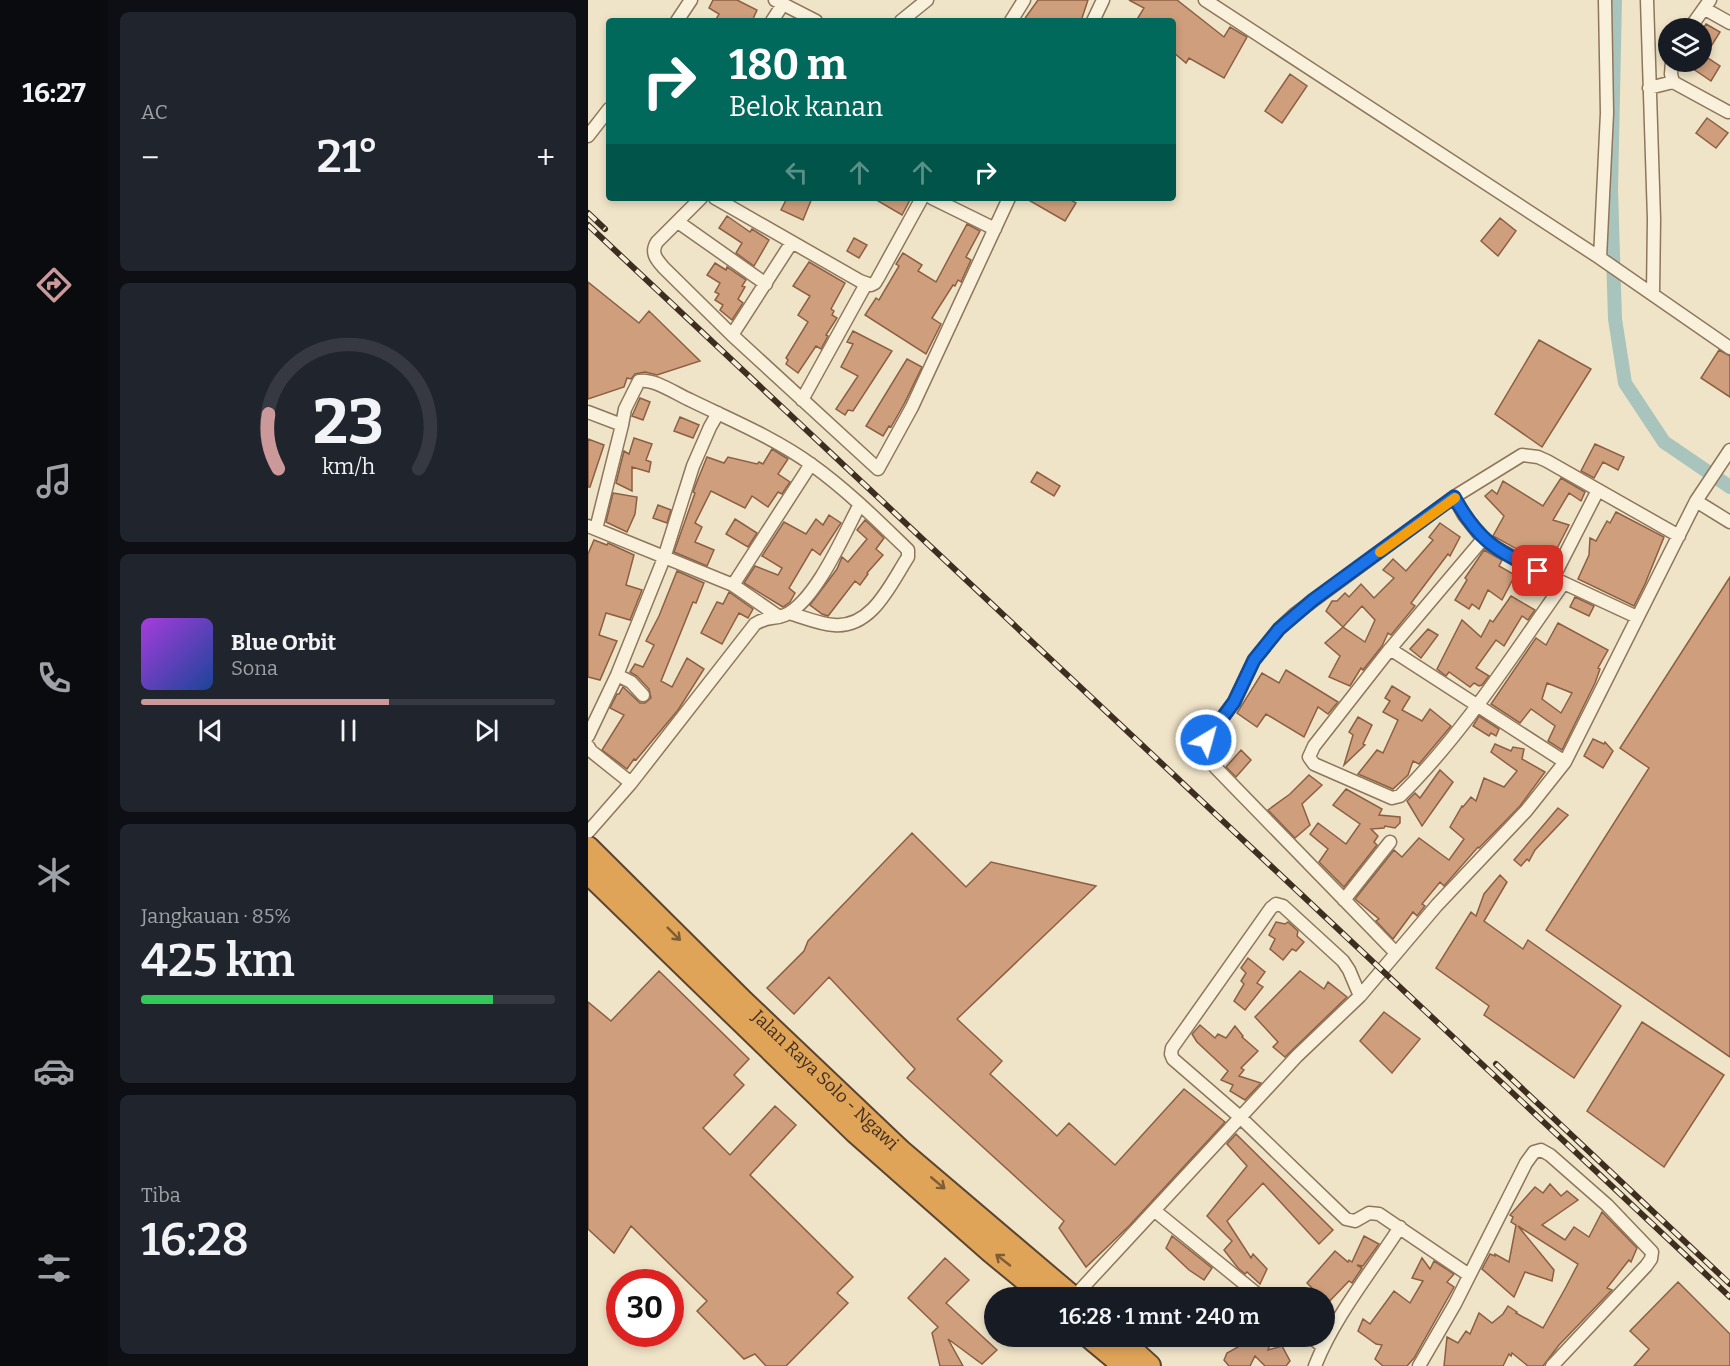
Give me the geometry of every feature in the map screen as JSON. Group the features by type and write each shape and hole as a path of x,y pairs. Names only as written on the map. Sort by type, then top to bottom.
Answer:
{"highway":[{"name":"Jalan Raya Solo - Ngawi","path":"588,848 742,1002 893,1144 1060,1287"},
{"name":"Jalan Raya Solo - Ngawi","path":"588,872 856,1132 1035,1287"},
{"path":"1102,1347 1125,1366"},
{"path":"1128,1347 1149,1366"}],"street":[{"path":"679,18 691,0"},
{"path":"906,18 927,0"},
{"path":"1013,18 1024,0"},
{"path":"1094,18 1103,0"},
{"path":"1204,0 1605,261 1730,348"},
{"path":"1605,0 1607,113 1605,261"},
{"path":"1647,0 1654,219 1653,294"},
{"path":"773,18 779,2 810,18"},
{"path":"1697,18 1707,4 1730,23"},
{"path":"1671,72 1673,82"},
{"path":"1649,88 1673,82 1728,112"},
{"path":"588,136 606,114"},
{"path":"698,201 657,242 654,250 655,257 732,335 878,469 912,407 1008,201"},
{"path":"720,201 871,285 875,283 920,201"},
{"path":"938,201 995,229"},
{"path":"678,222 766,284"},
{"path":"732,335 792,242"},
{"path":"802,400 866,284"},
{"path":"642,380 657,385 718,414 811,464 860,504 908,550 908,557 866,617 854,623 833,625 784,615 706,572 664,558 592,527 625,409 636,385 642,380"},
{"path":"588,412 622,425"},
{"path":"588,736 618,675 664,558 693,466 718,414"},
{"path":"1083,1287 1297,1056 1360,996 1437,905 1520,817 1565,762 1697,498 1723,468 1730,450"},
{"path":"1396,953 1216,768 1206,753 1206,740 1234,702 1254,660 1279,629 1313,600 1454,497 1522,455 1538,457 1546,461 1679,536"},
{"path":"733,585 811,464"},
{"path":"1483,539 1390,649 1310,752 1309,756 1314,764 1392,798 1401,796 1437,756 1476,706 1558,581 1598,490"},
{"path":"1454,497 1464,515 1483,539 1506,554 1558,581 1637,617"},
{"path":"1697,498 1730,522"},
{"path":"588,832 631,783 755,624 765,618 784,615 804,602 824,571 860,504"},
{"path":"1390,649 1565,762"},
{"path":"618,675 631,682 643,695"},
{"path":"588,746 631,783"},
{"path":"1344,900 1390,842"},
{"path":"1360,996 1343,961 1283,906 1276,904 1170,1051 1173,1059 1240,1117 1346,1219 1355,1221 1374,1213 1400,1227 1469,1275"},
{"path":"1419,1366 1455,1304 1526,1163 1534,1152 1541,1150 1550,1155 1607,1205 1652,1252 1651,1259 1646,1266 1552,1366"},
{"path":"1155,1211 1248,1287"},
{"path":"1335,1328 1400,1227"},
{"path":"1316,1366 1323,1347"}],"building":[{"path":"713,0 737,0 757,10 753,18 717,18 719,14 709,8"},
{"path":"1038,0 1088,0 1082,18 1025,18"},
{"path":"1129,0 1177,0 1224,37 1230,27 1247,37 1224,78 1189,58 1186,63 1176,55 1176,18 1138,18 1144,8"},
{"path":"1712,27 1720,32 1712,45"},
{"path":"1712,61 1720,66 1711,81 1698,72 1712,72"},
{"path":"1290,74 1307,86 1282,123 1265,111"},
{"path":"1707,118 1728,133 1716,148 1696,133"},
{"path":"786,201 811,201 803,220 781,210"},
{"path":"878,201 909,201 902,215"},
{"path":"1030,201 1073,201 1076,203 1065,221"},
{"path":"727,216 750,232 752,229 769,240 754,266 736,253 742,243 719,228"},
{"path":"1500,218 1516,231 1498,256 1481,241"},
{"path":"967,224 980,231 966,257 971,260 961,282 958,280 955,286 953,285 932,318 941,324 926,354 865,315 876,298 879,300 899,266 896,264 903,253 922,265 918,271 936,282"},
{"path":"854,238 867,245 859,258 847,251"},
{"path":"809,262 845,283 831,309 834,311 832,315 837,318 826,335 828,336 821,349 816,346 798,373 786,364 788,360 786,358 808,322 798,315 810,296 793,286"},
{"path":"715,263 726,270 727,267 746,280 738,299 743,303 732,320 720,310 723,305 715,300 719,294 715,292 720,283 707,275"},
{"path":"588,282 639,323 649,311 700,361 657,375 645,372 635,374 631,379 627,378 624,387 588,399"},
{"path":"853,331 892,351 853,411 848,410 845,415 836,409 858,376 841,367 853,344 847,342"},
{"path":"1539,340 1591,369 1542,447 1495,414"},
{"path":"1719,350 1730,356 1730,397 1701,378"},
{"path":"907,359 922,367 891,427 889,426 883,436 866,426"},
{"path":"640,398 650,402 643,420 632,416"},
{"path":"680,417 699,425 693,438 674,431"},
{"path":"634,438 652,444 646,460 651,462 649,472 632,467 632,491 616,483 624,451 629,454"},
{"path":"588,439 604,445 590,487 588,487"},
{"path":"1595,444 1624,457 1618,470 1603,462 1594,478 1581,471"},
{"path":"772,449 788,459 778,474 790,482 782,494 778,492 768,507 752,496 745,508 711,491 695,523 702,527 695,542 714,550 707,566 674,552 707,457 724,463 728,457 763,464"},
{"path":"1037,472 1060,486 1054,496 1031,482"},
{"path":"1561,478 1585,492 1581,501 1569,493 1553,520 1569,525 1548,566 1493,536 1504,516 1485,496 1492,490 1497,494 1503,481 1543,506"},
{"path":"613,493 637,497 635,514 627,532 606,522"},
{"path":"658,505 671,510 667,523 653,518"},
{"path":"1616,512 1664,537 1634,606 1578,579 1589,555 1590,538 1596,541 1607,521 1610,523"},
{"path":"829,515 841,523 820,555 812,549 789,588 795,593 790,602 783,607 744,583 755,566 778,575 782,568 762,556 784,522 806,534 816,519 823,525"},
{"path":"735,519 757,533 748,547 726,534"},
{"path":"865,520 884,538 876,549 883,555 860,585 855,581 828,616 822,614 810,605 837,569 842,557 848,562 867,539 857,530"},
{"path":"1440,523 1460,537 1450,556 1448,554 1411,603 1415,606 1391,635 1388,633 1382,646 1363,670 1361,668 1350,686 1329,677 1340,656 1325,643 1343,627 1326,611 1332,601 1337,601 1345,593 1349,597 1361,584 1374,598 1394,578 1383,570 1393,559 1406,571 1433,540 1429,537","holes":["1362,606 1375,620 1365,642 1343,627"]},
{"path":"594,540 607,545 608,543 634,555 626,585 642,590 630,620 606,613 599,635 617,641 600,680 588,677 588,554"},
{"path":"1484,550 1502,560 1499,566 1515,575 1502,600 1488,590 1479,609 1472,604 1469,609 1455,600 1467,580 1465,578"},
{"path":"677,571 704,583 696,603 693,602 661,681 672,687 687,658 704,669 678,710 627,769 602,750 624,715 610,708 623,687 640,703 645,703 651,698 649,689 630,672 635,664 643,667 654,645 646,641"},
{"path":"1524,572 1550,588 1545,595 1517,582"},
{"path":"1730,577 1730,1057 1546,930 1649,768 1620,748"},
{"path":"729,592 753,609 748,618 739,613 722,644 701,633 717,602 723,604"},
{"path":"1511,596 1535,610 1528,620 1522,616 1504,646 1496,640 1476,668 1489,676 1482,685 1474,683 1470,687 1449,672 1446,676 1437,669 1462,620 1481,637 1490,620 1493,622"},
{"path":"1575,597 1594,606 1589,616 1570,607"},
{"path":"1558,623 1608,650 1598,668 1600,669 1595,683 1562,750 1548,741 1555,726 1531,709 1520,723 1491,704 1536,638 1546,645","holes":["1547,683 1572,693 1561,713 1542,699"]},
{"path":"1428,629 1438,635 1421,658 1410,649"},
{"path":"1286,670 1338,702 1328,714 1318,707 1304,737 1266,714 1257,727 1237,713 1262,673 1279,683"},
{"path":"1392,686 1410,697 1402,710 1422,721 1430,709 1451,726 1419,764 1413,761 1408,775 1393,789 1358,774 1377,750 1383,753 1398,720 1383,712 1390,701 1385,698"},
{"path":"1479,716 1499,729 1496,736 1491,733 1489,736 1473,726"},
{"path":"1358,717 1372,725 1363,744 1365,745 1344,765 1353,735 1349,732"},
{"path":"1593,739 1604,744 1605,742 1613,751 1603,768 1584,756"},
{"path":"1495,744 1511,751 1513,747 1524,749 1522,759 1545,772 1520,806 1478,847 1444,886 1440,882 1422,904 1425,906 1417,916 1413,912 1393,939 1376,921 1379,919 1355,899 1394,850 1402,857 1419,838 1449,860 1464,839 1450,827 1462,806 1471,797 1476,801 1484,778 1504,787 1517,771 1491,752"},
{"path":"1241,750 1251,760 1236,777 1226,767"},
{"path":"1440,770 1453,782 1422,826 1407,801 1415,793 1420,798"},
{"path":"1309,775 1322,785 1302,804 1310,825 1295,838 1268,810 1290,794"},
{"path":"1346,789 1382,809 1379,815 1400,817 1400,823 1395,828 1385,826 1371,829 1378,836 1374,842 1377,845 1344,887 1319,862 1328,849 1310,834 1318,823 1346,844 1360,824 1333,805"},
{"path":"1558,808 1568,815 1535,850 1529,861 1527,859 1521,866 1514,860"},
{"path":"912,833 966,887 991,862 1096,886 957,1019 1002,1061 990,1074 1057,1136 1069,1123 1115,1165 1184,1089 1225,1122 1129,1226 1086,1267 1059,1228 1064,1221 907,1078 915,1069 829,977 794,1014 767,988 804,951 808,941"},
{"path":"1500,875 1507,882 1484,921 1523,949 1528,940 1621,1006 1574,1078 1484,1015 1489,1006 1436,968 1471,912 1476,916 1484,894"},
{"path":"1276,922 1285,924 1288,922 1298,931 1297,936 1304,942 1296,951 1292,949 1283,960 1270,949 1275,939 1269,935"},
{"path":"1248,958 1265,972 1257,983 1263,987 1245,1010 1234,1001 1244,984 1241,981 1246,973 1241,968"},
{"path":"659,971 749,1059 734,1075 744,1085 703,1128 730,1155 775,1106 796,1125 750,1175 853,1277 837,1293 848,1303 786,1366 766,1366 755,1354 744,1359 697,1311 707,1301 684,1278 684,1269 675,1269 631,1226 614,1253 588,1229 588,1002 611,1021"},
{"path":"1300,971 1324,989 1328,982 1347,997 1285,1057 1273,1047 1278,1042 1255,1017"},
{"path":"1384,1012 1420,1039 1392,1073 1360,1041"},
{"path":"1642,1022 1724,1075 1664,1167 1587,1111"},
{"path":"1200,1025 1215,1038 1218,1034 1226,1038 1235,1026 1242,1037 1258,1051 1241,1068 1244,1070 1239,1076 1261,1083 1245,1100 1230,1091 1233,1085 1221,1080 1228,1071 1197,1042 1192,1034"},
{"path":"1236,1134 1333,1230 1319,1244 1263,1183 1227,1221 1251,1258 1253,1254 1267,1269 1260,1284 1247,1272 1245,1274 1238,1268 1224,1250 1232,1241 1207,1216 1247,1166 1227,1144"},
{"path":"1550,1184 1561,1196 1567,1191 1578,1200 1542,1225 1565,1240 1574,1227 1589,1237 1602,1212 1637,1248 1631,1262 1629,1260 1607,1288 1612,1290 1559,1345 1543,1366 1528,1366 1512,1353 1511,1356 1509,1354 1503,1366 1444,1366 1447,1337 1458,1343 1466,1331 1470,1334 1479,1313 1492,1323 1503,1314 1508,1306 1543,1328 1578,1264 1518,1226 1554,1270 1552,1281 1525,1272 1514,1297 1482,1269 1490,1254 1495,1256 1495,1254 1509,1262 1516,1225 1511,1222 1513,1217 1510,1215 1535,1187 1543,1193"},
{"path":"1172,1236 1212,1268 1204,1280 1189,1270 1166,1248"},
{"path":"1364,1236 1379,1244 1363,1266 1357,1265 1362,1268 1352,1283 1349,1281 1335,1296 1335,1287 1311,1287 1307,1283 1335,1251 1348,1262 1349,1260 1352,1262"},
{"path":"945,1258 969,1280 946,1303 984,1338 984,1347 994,1347 997,1350 982,1364 948,1339 963,1366 940,1366 932,1333 938,1327 908,1298"},
{"path":"1422,1258 1430,1269 1434,1261 1454,1274 1447,1282 1454,1287 1414,1358 1407,1366 1383,1366 1375,1359 1382,1345 1376,1344 1358,1331 1363,1319 1370,1324 1394,1291 1410,1303 1423,1281 1412,1278"},
{"path":"1678,1282 1730,1334 1730,1366 1634,1366 1649,1349 1630,1331"},
{"path":"1238,1347 1269,1347 1268,1350 1283,1347 1290,1361 1286,1366 1265,1366 1255,1356 1250,1366 1229,1366 1224,1360 1227,1353"}],"waterway":[{"path":"1615,0 1611,190 1615,319 1625,383 1664,442 1730,487"}],"railway":[{"path":"588,213 605,229"},
{"path":"588,225 1730,1297"},
{"path":"1496,1064 1730,1284"}],"slow traffic":[{"path":"1380,552 1455,498"}],"route":[{"path":"1206,740 1234,702 1254,660 1279,629 1313,600 1454,497 1464,515 1483,539 1538,571"}]}
